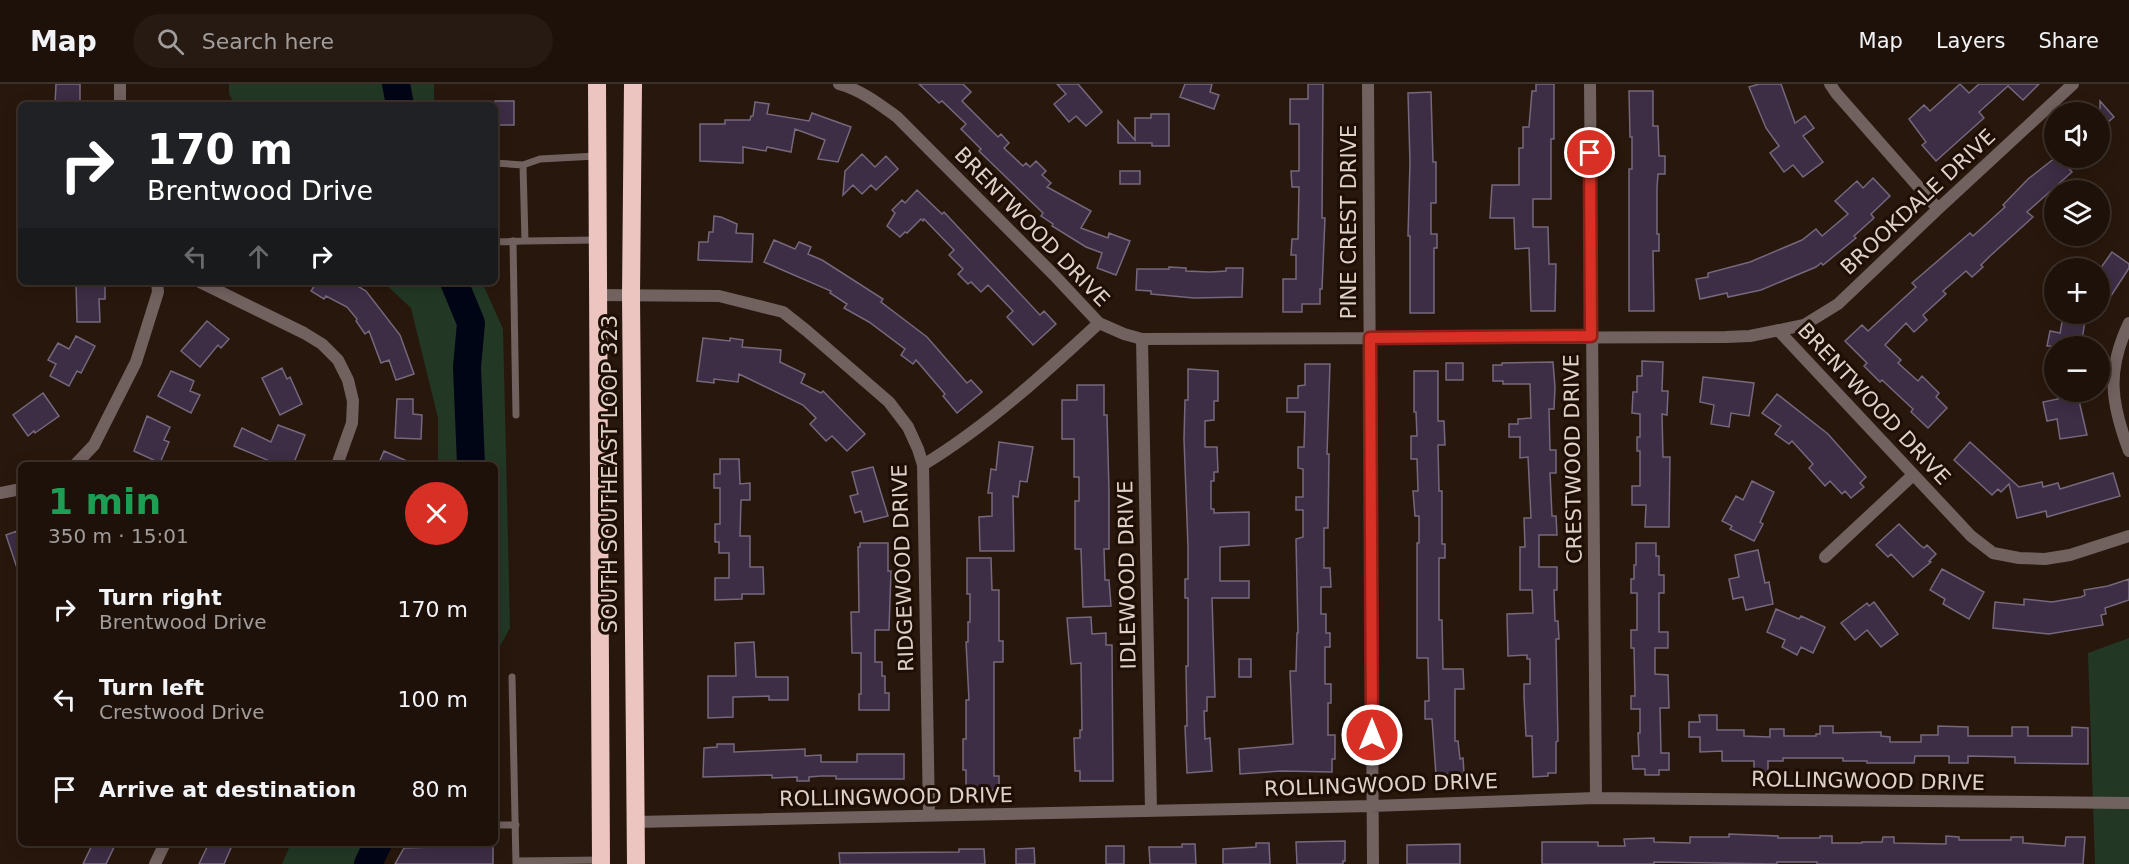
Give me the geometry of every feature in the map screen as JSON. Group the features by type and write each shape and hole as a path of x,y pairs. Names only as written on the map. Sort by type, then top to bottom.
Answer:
{"highway":[{"name":"SOUTH SOUTHEAST LOOP 323","path":"597,84 601,862"},
{"name":"SOUTH SOUTHEAST LOOP 323","path":"633,84 631,295 636,864"}],"street":[{"path":"120,84 120,102"},
{"name":"BRENTWOOD DRIVE","path":"839,84 873,99 897,117 1099,323 1124,334 1143,339 1726,337 1750,336 1778,330 1971,536 1993,553 2019,558 2045,559 2070,555 2129,536"},
{"name":"PINE CREST DRIVE","path":"1368,84 1373,864"},
{"name":"CRESTWOOD DRIVE","path":"1590,84 1596,798"},
{"path":"1830,84 1938,208"},
{"name":"BROOKDALE DRIVE","path":"1778,330 1804,325 1838,304 2073,84"},
{"path":"78,462 94,445 136,362 158,292 157,285"},
{"path":"206,285 304,333 322,344 338,360 348,380 353,401 352,423 338,462"},
{"name":"RIDGEWOOD DRIVE","path":"597,295 719,296 783,312 889,402 908,427 923,465 929,816"},
{"path":"923,465 959,443 1064,356 1099,323"},
{"path":"2129,323 2114,368 2113,394 2129,451"},
{"name":"IDLEWOOD DRIVE","path":"1143,339 1151,811"},
{"path":"1825,557 1913,475"},
{"path":"0,492 18,489"},
{"name":"ROLLINGWOOD DRIVE","path":"635,822 1372,806 1596,798 2129,803"},
{"path":"155,864 164,846"}],"lane":[{"path":"498,163 523,165 540,159 597,156"},
{"path":"523,165 525,241"},
{"path":"498,242 597,240"},
{"path":"513,241 516,415"},
{"path":"512,677 516,863 601,862"},
{"path":"498,825 516,825"}],"green space":[{"path":"229,84 434,84 434,102 233,102 229,94"},
{"path":"386,285 483,285 503,329 510,628 498,650 498,462 438,462 438,418 411,308"},
{"path":"2129,638 2129,864 2095,864 2088,653"},
{"path":"290,846 391,846 381,864 282,864"}],"building":[{"path":"56,84 80,84 80,102 55,102"},
{"path":"919,84 963,84 971,92 962,101 998,137 1001,134 1009,143 1004,148 1023,166 1026,163 1030,167 1036,161 1046,171 1042,175 1051,183 1047,187 1091,211 1081,228 1108,238 1109,233 1130,241 1116,275 1097,268 1102,253 1086,247 1052,226 1053,224 1041,216 1043,213 979,151 981,149 961,129 966,124 942,101 939,103"},
{"path":"1057,84 1078,84 1102,112 1086,126 1076,116 1069,122 1054,104 1066,94"},
{"path":"1185,84 1212,84 1210,92 1219,95 1214,109 1180,97"},
{"path":"1308,84 1323,84 1322,218 1325,218 1322,289 1320,289 1320,304 1302,304 1302,312 1283,312 1283,279 1296,279 1296,255 1291,255 1292,239 1298,239 1299,187 1292,187 1291,171 1299,171 1299,124 1290,124 1290,99 1308,99"},
{"path":"1536,84 1554,84 1551,199 1533,199 1533,227 1548,227 1549,264 1556,264 1555,311 1531,311 1529,248 1515,249 1514,218 1490,218 1492,185 1519,185 1519,148 1523,148 1523,127 1529,127 1532,91 1536,91"},
{"path":"1759,84 1781,84 1795,123 1805,116 1814,128 1803,136 1823,162 1803,177 1793,165 1784,172 1770,153 1779,146 1766,128 1749,87"},
{"path":"1960,84 1969,93 1979,84 2039,84 2023,100 2008,86 1979,112 1984,118 1936,161 1922,145 1926,142 1909,119 1924,105 1930,111"},
{"path":"1629,91 1653,91 1653,126 1658,126 1659,156 1665,156 1665,174 1658,174 1657,188 1659,251 1653,251 1654,311 1629,311 1629,169 1632,169 1632,137 1630,137"},
{"path":"1431,92 1433,162 1436,162 1436,203 1431,203 1431,234 1437,234 1437,248 1434,248 1434,313 1410,313 1408,93"},
{"path":"514,101 514,125 498,125 498,102 495,102"},
{"path":"755,102 769,104 767,114 809,121 812,113 851,127 838,162 818,159 825,140 795,129 791,152 767,147 766,151 743,147 743,163 700,161 700,124 725,124 725,120 750,120 753,116"},
{"path":"1151,114 1169,114 1169,146 1152,146 1152,143 1118,143 1118,121 1135,140 1135,118 1151,118"},
{"path":"862,154 875,167 886,156 898,169 876,190 871,185 862,194 853,185 843,195 845,171"},
{"path":"2044,167 2069,168 2072,172 2063,180 2044,180 2044,197 2027,212 2033,217 1990,256 1981,265 1983,267 1972,277 1966,271 1943,291 1946,294 1923,315 1927,320 1914,332 1906,323 1885,345 1901,360 1898,363 1918,381 1922,376 1939,393 1936,397 1947,408 1928,428 1911,412 1913,409 1864,366 1867,363 1845,341 1862,325 1868,331 1916,287 1912,283 1970,233 1973,236 2005,207 2003,205 2028,179"},
{"path":"1120,171 1140,171 1140,184 1120,184"},
{"path":"1873,178 1890,196 1871,214 1874,218 1854,236 1856,238 1823,265 1821,263 1761,290 1728,297 1727,293 1700,299 1696,279 1708,277 1708,273 1750,262 1802,240 1816,229 1822,236 1848,214 1835,201 1857,181 1863,188"},
{"path":"917,190 942,214 944,212 1040,315 1044,311 1056,324 1033,345 1007,317 1013,311 988,285 981,292 958,274 963,269 949,255 954,250 924,219 900,237 887,226 895,213 892,210 902,200 905,203"},
{"path":"714,216 737,224 736,233 753,234 752,262 698,260 699,242 708,242 709,232 713,232"},
{"path":"774,240 795,249 799,242 811,247 808,254 822,260 883,299 881,302 927,337 967,383 971,380 982,392 957,413 943,396 945,394 916,360 913,364 901,355 905,349 869,322 844,308 847,304 830,293 831,291 764,262"},
{"path":"2112,252 2129,264 2129,268 2110,297 2110,258 2108,258"},
{"path":"1169,267 1186,268 1186,271 1210,272 1226,271 1226,268 1243,268 1242,297 1194,298 1151,294 1151,291 1136,290 1137,269 1169,269"},
{"path":"76,285 105,285 105,299 99,299 100,322 77,322"},
{"path":"315,285 356,285 366,291 400,335 414,374 396,380 389,360 381,363 369,331 365,334 347,307 326,296 324,299 311,291"},
{"path":"207,321 229,339 221,348 218,345 200,367 181,351"},
{"path":"2062,324 2085,324 2083,336 2049,336 2050,331 2060,333"},
{"path":"76,336 95,346 81,373 77,371 69,386 50,376 56,364 48,360 58,343 69,349"},
{"path":"703,338 743,340 742,347 781,350 780,362 805,374 801,383 821,393 823,391 865,434 847,451 832,436 826,441 810,424 816,418 803,405 739,374 738,382 714,379 714,383 697,381"},
{"path":"1642,361 1663,362 1662,391 1668,391 1667,415 1662,414 1663,457 1670,457 1669,527 1645,527 1646,505 1632,505 1632,486 1640,486 1640,451 1637,451 1637,437 1640,437 1640,414 1632,413 1633,392 1637,392 1637,376 1642,376"},
{"path":"1553,362 1555,387 1554,409 1549,409 1550,450 1556,450 1556,473 1550,473 1552,516 1556,516 1557,535 1539,535 1539,567 1557,567 1557,590 1554,590 1555,621 1558,621 1559,639 1556,639 1558,741 1556,742 1556,773 1533,777 1532,736 1526,736 1524,698 1524,684 1530,684 1530,659 1527,659 1527,655 1508,656 1507,614 1533,613 1532,590 1520,590 1520,547 1525,547 1524,518 1531,518 1528,457 1520,458 1520,437 1509,437 1509,424 1518,424 1518,419 1531,418 1530,384 1503,384 1503,381 1493,381 1493,365"},
{"path":"1446,363 1463,363 1463,380 1446,380"},
{"path":"1305,364 1330,364 1327,454 1329,454 1328,528 1324,528 1324,568 1330,568 1331,587 1321,587 1321,614 1326,614 1326,633 1330,633 1330,647 1325,647 1325,684 1331,684 1331,703 1328,703 1328,735 1335,735 1335,759 1332,759 1332,772 1282,771 1240,774 1239,749 1293,744 1290,671 1296,671 1298,633 1296,539 1303,537 1303,510 1296,510 1296,497 1303,497 1303,469 1298,468 1298,447 1304,447 1305,412 1287,412 1287,398 1298,398 1298,386 1305,385"},
{"path":"282,368 287,379 290,377 302,404 280,415 262,378"},
{"path":"1188,369 1218,371 1218,401 1214,401 1214,420 1205,421 1205,447 1217,447 1218,472 1214,472 1214,481 1211,481 1211,509 1214,509 1214,513 1249,512 1249,545 1220,547 1220,581 1249,581 1249,598 1212,598 1215,697 1207,697 1207,711 1204,711 1205,739 1210,738 1212,771 1187,773 1185,726 1187,726 1188,598 1185,598 1185,579 1188,579 1188,547 1184,439"},
{"path":"171,371 194,381 190,391 200,395 191,413 158,396"},
{"path":"1414,371 1438,371 1438,421 1444,421 1445,445 1438,445 1439,491 1442,491 1442,544 1445,544 1445,558 1439,558 1439,620 1442,620 1443,669 1463,669 1464,689 1455,689 1455,741 1458,741 1460,759 1463,758 1464,773 1436,775 1432,719 1425,719 1425,701 1429,701 1428,658 1417,658 1419,516 1415,516 1413,491 1418,491 1417,459 1411,459 1411,436 1417,436 1416,412 1414,412"},
{"path":"1703,377 1754,383 1749,416 1731,413 1729,427 1711,424 1714,405 1700,402"},
{"path":"1077,385 1104,385 1104,415 1107,415 1109,549 1104,549 1105,580 1109,580 1111,606 1083,607 1081,549 1075,549 1075,501 1079,501 1079,477 1074,477 1074,439 1062,439 1062,400 1077,400"},
{"path":"43,393 59,416 28,436 13,415"},
{"path":"1777,394 1828,434 1866,477 1860,483 1864,487 1851,498 1845,491 1842,494 1830,481 1825,486 1809,468 1813,464 1792,441 1789,444 1775,434 1781,426 1762,413"},
{"path":"397,399 413,399 413,414 422,415 421,439 395,438"},
{"path":"2043,402 2079,402 2087,435 2060,439 2057,419 2047,421"},
{"path":"147,416 170,427 164,440 169,442 160,462 134,451"},
{"path":"278,425 305,435 294,462 272,462 234,446 242,428 271,442"},
{"path":"999,442 1033,447 1027,482 1020,481 1018,497 1013,496 1014,551 980,551 979,517 992,516 992,493 988,493 991,469 996,470"},
{"path":"1970,442 2019,487 2042,482 2043,487 2058,483 2060,489 2113,473 2120,496 2047,517 2046,511 2017,518 2009,484 2001,492 1998,489 1992,495 1954,460"},
{"path":"384,451 409,462 379,462"},
{"path":"720,459 739,459 740,484 750,483 750,500 741,500 740,536 750,536 750,567 763,567 764,594 742,594 742,599 715,600 715,578 729,578 729,553 719,553 719,542 715,542 715,524 720,524 720,488 714,488 714,474 720,474"},
{"path":"873,467 888,516 864,522 861,511 855,513 850,496 858,494 852,472"},
{"path":"1752,481 1774,492 1760,522 1763,524 1754,541 1730,529 1732,526 1722,521 1736,496 1743,500"},
{"path":"1899,524 1920,545 1924,548 1927,545 1936,554 1929,561 1931,562 1913,577 1891,554 1888,557 1876,545"},
{"path":"17,531 18,571 6,535"},
{"path":"860,543 888,543 888,571 891,571 889,630 875,630 875,662 882,662 885,693 889,693 889,710 859,710 861,653 852,653 851,612 859,612 858,547"},
{"path":"1636,543 1656,543 1659,575 1664,575 1664,593 1659,593 1659,632 1668,632 1668,648 1655,648 1655,674 1668,675 1669,708 1660,708 1661,753 1669,753 1669,770 1659,770 1659,775 1645,775 1645,769 1633,769 1632,756 1639,756 1638,733 1640,733 1640,709 1631,709 1631,696 1635,696 1634,648 1631,648 1631,630 1637,630 1637,593 1631,593 1631,579 1634,579 1634,565 1636,565"},
{"path":"1758,550 1765,583 1769,582 1773,604 1746,610 1743,597 1733,599 1729,579 1739,577 1735,555"},
{"path":"967,558 991,558 992,590 999,590 999,641 1003,641 1003,662 994,662 994,776 999,776 999,790 966,790 966,770 963,770 966,700 969,700 966,642 968,642 968,622 970,622 970,594 967,594"},
{"path":"1942,569 1984,592 1969,619 1943,604 1945,599 1930,590"},
{"path":"2129,579 2129,600 2105,608 2106,614 2101,615 2103,625 2049,634 1993,628 1995,602 2024,605 2024,599 2052,602 2081,597 2085,595 2084,590 2108,586"},
{"path":"1874,602 1898,634 1881,647 1867,630 1855,640 1841,623 1867,603 1869,606"},
{"path":"1776,609 1799,619 1801,616 1825,627 1813,653 1801,647 1797,655 1782,647 1785,640 1767,632"},
{"path":"1091,617 1092,634 1106,633 1106,645 1112,645 1113,781 1080,781 1080,771 1075,771 1074,738 1080,738 1080,730 1082,730 1081,663 1071,664 1067,618"},
{"path":"754,642 756,677 788,677 788,700 769,700 769,696 733,697 733,717 708,718 708,676 736,676 735,643"},
{"path":"1239,659 1251,659 1251,677 1239,677"},
{"path":"1699,715 1717,715 1717,730 1744,730 1744,736 1770,737 1770,729 1784,729 1784,736 1816,736 1820,734 1820,726 1833,726 1833,733 1881,732 1881,736 1890,737 1890,742 1921,742 1921,735 1938,735 1938,726 1968,727 1968,736 2012,736 2012,727 2028,727 2028,736 2072,736 2072,727 2088,728 2088,764 2015,763 2015,757 1968,756 1968,763 1949,763 1949,756 1915,756 1914,763 1867,763 1867,761 1843,761 1843,758 1783,758 1783,761 1768,761 1768,772 1754,772 1754,761 1722,761 1722,751 1700,752 1700,737 1689,737 1689,722 1700,722"},
{"path":"717,744 734,744 734,752 805,749 805,756 821,755 821,762 857,762 857,754 904,754 904,779 836,779 836,776 821,776 809,777 809,781 797,781 797,777 772,778 772,775 703,777 704,748 717,747"},
{"path":"1729,834 1778,836 1778,838 1832,836 1832,843 1882,842 1883,837 1894,837 1894,843 1946,844 1946,836 1959,837 1959,840 2011,840 2011,837 2023,837 2023,843 2065,846 2066,837 2085,837 2083,864 1654,862 1654,864 1542,864 1542,842 1598,842 1598,846 1625,846 1624,839 1654,838 1654,842 1690,843 1690,837 1729,837"},
{"path":"1345,841 1343,864 1297,864 1296,842"},
{"path":"1256,843 1269,843 1270,864 1223,864 1223,849 1256,847"},
{"path":"1182,844 1195,844 1196,864 1150,864 1149,847 1182,847"},
{"path":"1460,844 1460,864 1407,864 1407,845"},
{"path":"92,846 115,846 106,864 83,864"},
{"path":"208,846 231,848 224,864 199,864"},
{"path":"493,846 493,864 395,864 404,848"},
{"path":"1106,846 1124,846 1124,864 1106,864"},
{"path":"1034,848 1035,864 1016,864 1016,849"},
{"path":"959,849 984,849 985,864 840,864 839,853 959,852"}],"waterway":[{"path":"396,84 399,102"},
{"path":"455,285 471,323 467,367 471,462"},
{"path":"368,864 377,846"}],"route":[{"path":"1372,735 1370,338 1591,336 1590,153"}]}
